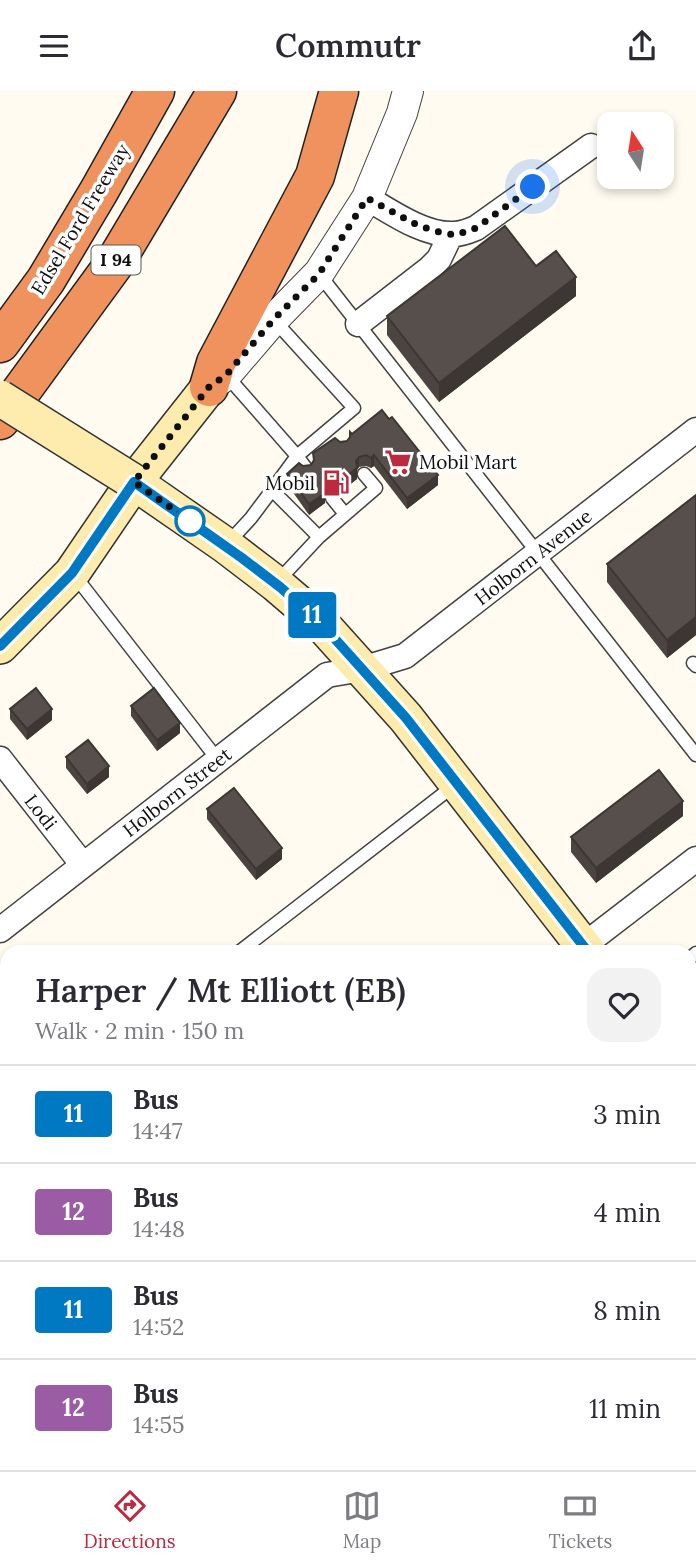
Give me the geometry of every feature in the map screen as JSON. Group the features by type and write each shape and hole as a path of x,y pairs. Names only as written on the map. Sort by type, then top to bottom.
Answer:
{"highway":[{"name":"Edsel Ford Freeway","path":"0,343 46,280 100,191 155,91"},
{"name":"I 94","path":"0,420 114,264 217,91"},
{"path":"217,381 216,363 315,176 340,91"}],"main road":[{"path":"0,646 72,573 134,482 217,381"},
{"path":"0,397 134,482 225,545 318,620 406,718 578,945"}],"street":[{"path":"217,381 319,274 367,198 402,113 408,91"},
{"path":"367,198 419,226 456,235 476,228 591,146"},
{"path":"358,324 429,269 439,259 451,234"},
{"name":"Holborn Avenue","path":"362,669 405,656 696,430"},
{"name":"Holborn Street","path":"0,930 327,675 362,669"},
{"name":"Lodi","path":"0,759 83,866"},
{"path":"588,945 696,859"}],"lane":[{"path":"319,274 696,755"},
{"path":"225,545 251,518 298,456 332,433 354,408 274,319"},
{"path":"217,381 298,456 306,468"},
{"path":"276,584 318,537 376,488 364,474"},
{"path":"272,490 318,537"},
{"path":"332,498 345,514"},
{"path":"72,573 218,760"},
{"path":"248,945 457,784"}],"building":[{"path":"505,226 536,266 556,251 576,277 439,383 387,316"},
{"path":"382,410 389,419 392,417 438,475 407,498 374,455 371,458 366,455 359,457 356,461 357,468 339,482 334,479 327,480 324,485 325,493 309,504 287,474 299,463 303,466 311,465 314,460 313,453 335,438 340,442 347,441 350,432 352,434"},
{"path":"696,495 696,617 667,640 607,564"},
{"path":"36,688 52,709 27,729 10,709"},
{"path":"154,688 180,723 157,740 131,706"},
{"path":"88,740 109,766 87,784 66,757"},
{"path":"659,770 683,801 596,868 571,837"},
{"path":"234,788 282,848 256,869 207,809"}],"bus line":[{"name":"11","path":"0,646 72,573 134,482 242,558 318,620 406,718 583,945"}],"place":[{"name":"Mobil Mart","path":"398,462"},
{"name":"Mobil","path":"336,483"}],"route":[{"path":"190,521 134,482 209,387 226,375 274,319 319,274 367,198 419,226 456,235 476,228 533,187"}]}
